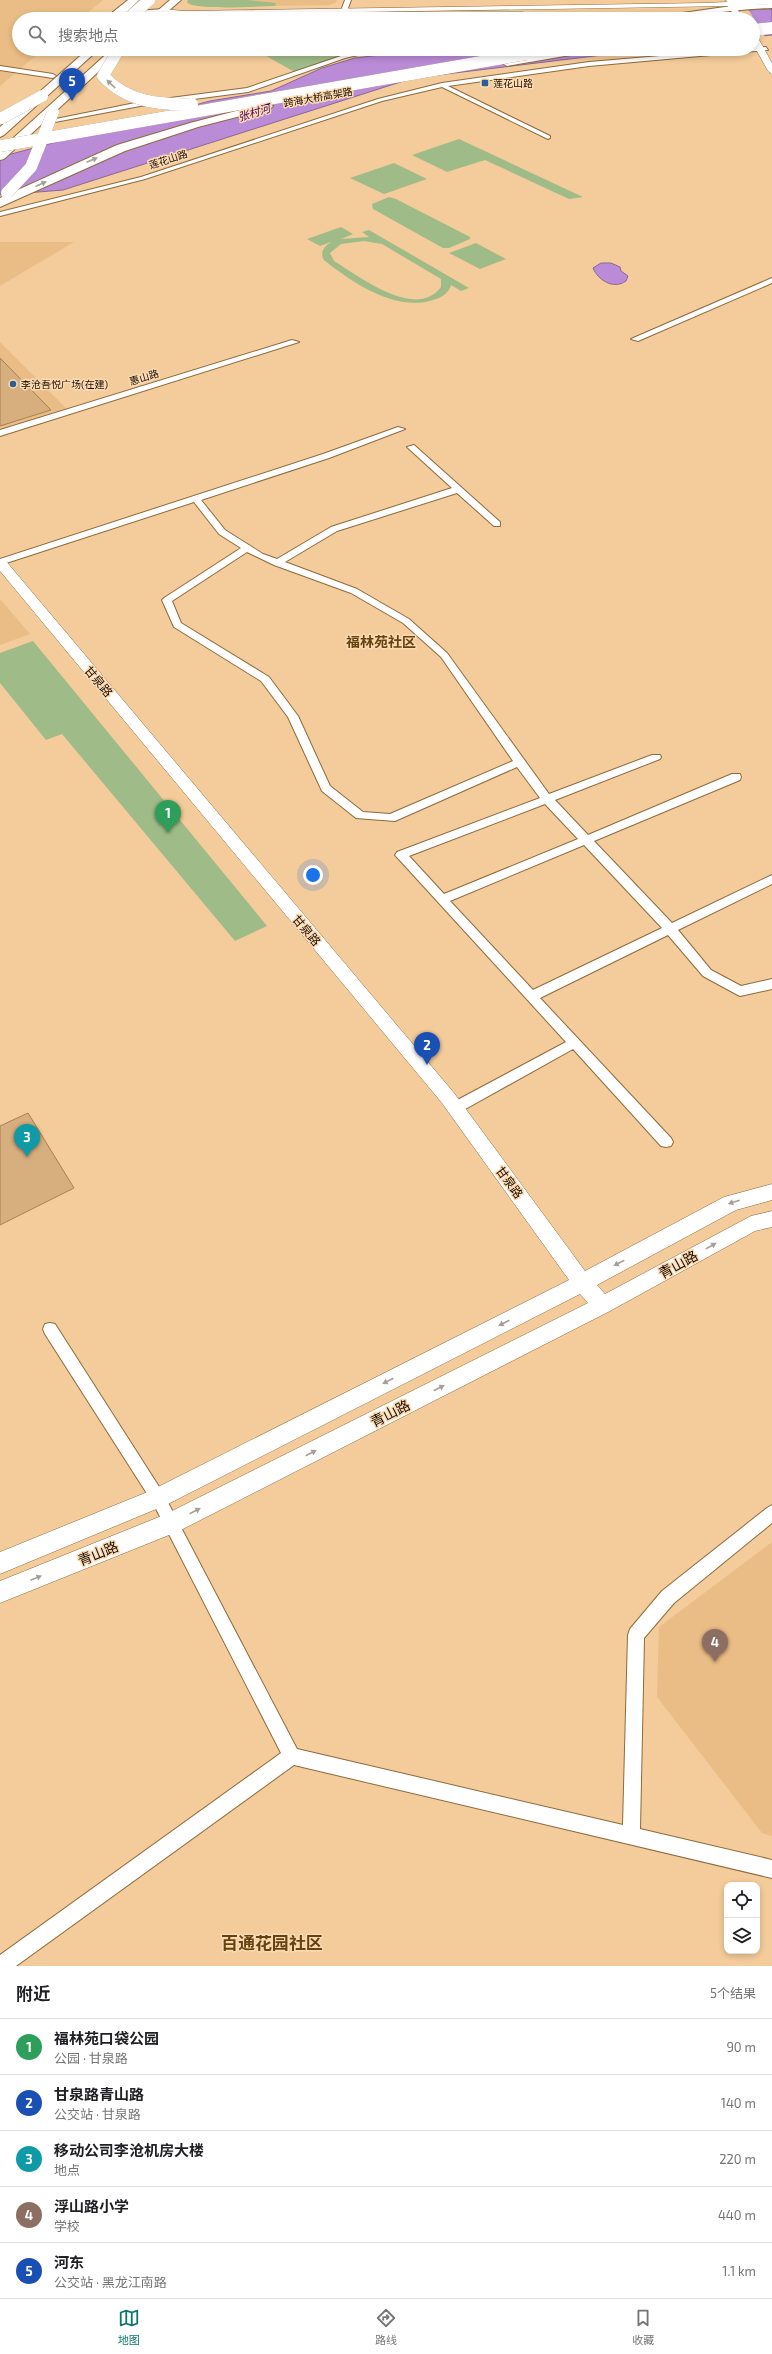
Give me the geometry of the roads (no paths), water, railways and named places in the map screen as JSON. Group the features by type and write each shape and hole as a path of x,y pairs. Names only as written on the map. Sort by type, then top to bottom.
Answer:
{"highway":[{"path":"125,12 134,0"},
{"path":"135,12 157,4 176,0"},
{"path":"148,12 157,4"},
{"path":"760,25 772,23"},
{"path":"760,32 772,28"},
{"path":"0,122 23,104 76,56"},
{"path":"0,133 86,56"},
{"path":"0,147 109,56"},
{"path":"0,156 33,128 110,56"},
{"path":"0,196 19,184 27,175 37,157 53,112 90,80 111,56"},
{"path":"113,56 103,76 110,85 124,94 145,101 180,104 227,100"},
{"name":"跨海大桥高架路","path":"0,147 515,56"},
{"name":"跨海大桥高架路","path":"0,156 549,56"},
{"path":"0,139 227,100 286,91 347,85"},
{"path":"0,119 42,96"},
{"path":"0,203 121,148 194,125 268,106"}],"main road":[{"path":"180,0 182,5 187,8 209,10 735,4 772,2"},
{"path":"735,4 755,0"},
{"path":"157,4 209,10"},
{"path":"157,4 181,12"},
{"path":"735,4 741,12"},
{"path":"224,12 346,9"},
{"path":"760,43 772,71"},
{"path":"763,49 772,58"},
{"name":"甘泉路","path":"0,563 455,1108 582,1283 603,1305"},
{"path":"0,1563 158,1498 582,1283 731,1203 772,1192"},
{"name":"青山路","path":"0,1592 171,1523 603,1305 751,1224 772,1219"}],"street":[{"path":"347,12 348,0"},
{"path":"135,12 157,4"},
{"path":"686,12 735,4 772,6"},
{"path":"33,128 140,104 248,90 341,56"},
{"name":"莲花山路","path":"0,214 143,178 380,100 442,85 589,64 682,56"},
{"path":"0,68 53,76"},
{"path":"442,85 548,137"},
{"path":"636,339 772,280"},
{"name":"惠山路","path":"0,434 295,342"},
{"path":"0,563 401,429"},
{"path":"411,447 497,524"},
{"path":"277,563 334,529 459,489"},
{"path":"195,498 222,532 260,556 354,591 406,621 444,655 519,762 547,799 671,930 706,973 740,991 772,984"},
{"path":"247,548 167,600 177,625 265,679 293,716 326,788 360,815 392,818 519,762"},
{"path":"656,757 401,855 666,1142"},
{"path":"442,900 736,777"},
{"path":"531,997 671,930 772,879"},
{"path":"455,1108 574,1043"},
{"path":"50,1329 158,1498 292,1756"},
{"path":"630,1836 636,1635 668,1596 772,1513"},
{"path":"0,1966 292,1756 772,1869"}],"water":[{"path":"772,9 772,35 760,36 760,12 735,12"},
{"name":"张村河","path":"372,56 594,56 413,78 63,190 0,195 0,157 210,101 271,91 322,68 355,58"},
{"path":"601,263 611,263 620,267 621,271 628,276 626,281 621,284 611,284 602,280 593,268"}],"place":[{"name":"莲花山路","path":"485,83"},
{"name":"河东","path":"72,101"},
{"name":"李沧吾悦广场(在建)","path":"13,384"},
{"name":"福林苑口袋公园","path":"168,833"},
{"name":"甘泉路青山路","path":"427,1065"},
{"name":"移动公司李沧机房大楼","path":"27,1157"},
{"name":"浮山路小学","path":"715,1662"}],"district":[{"name":"福林苑社区","path":"381,641"},
{"name":"百通花园社区","path":"272,1942"}]}
